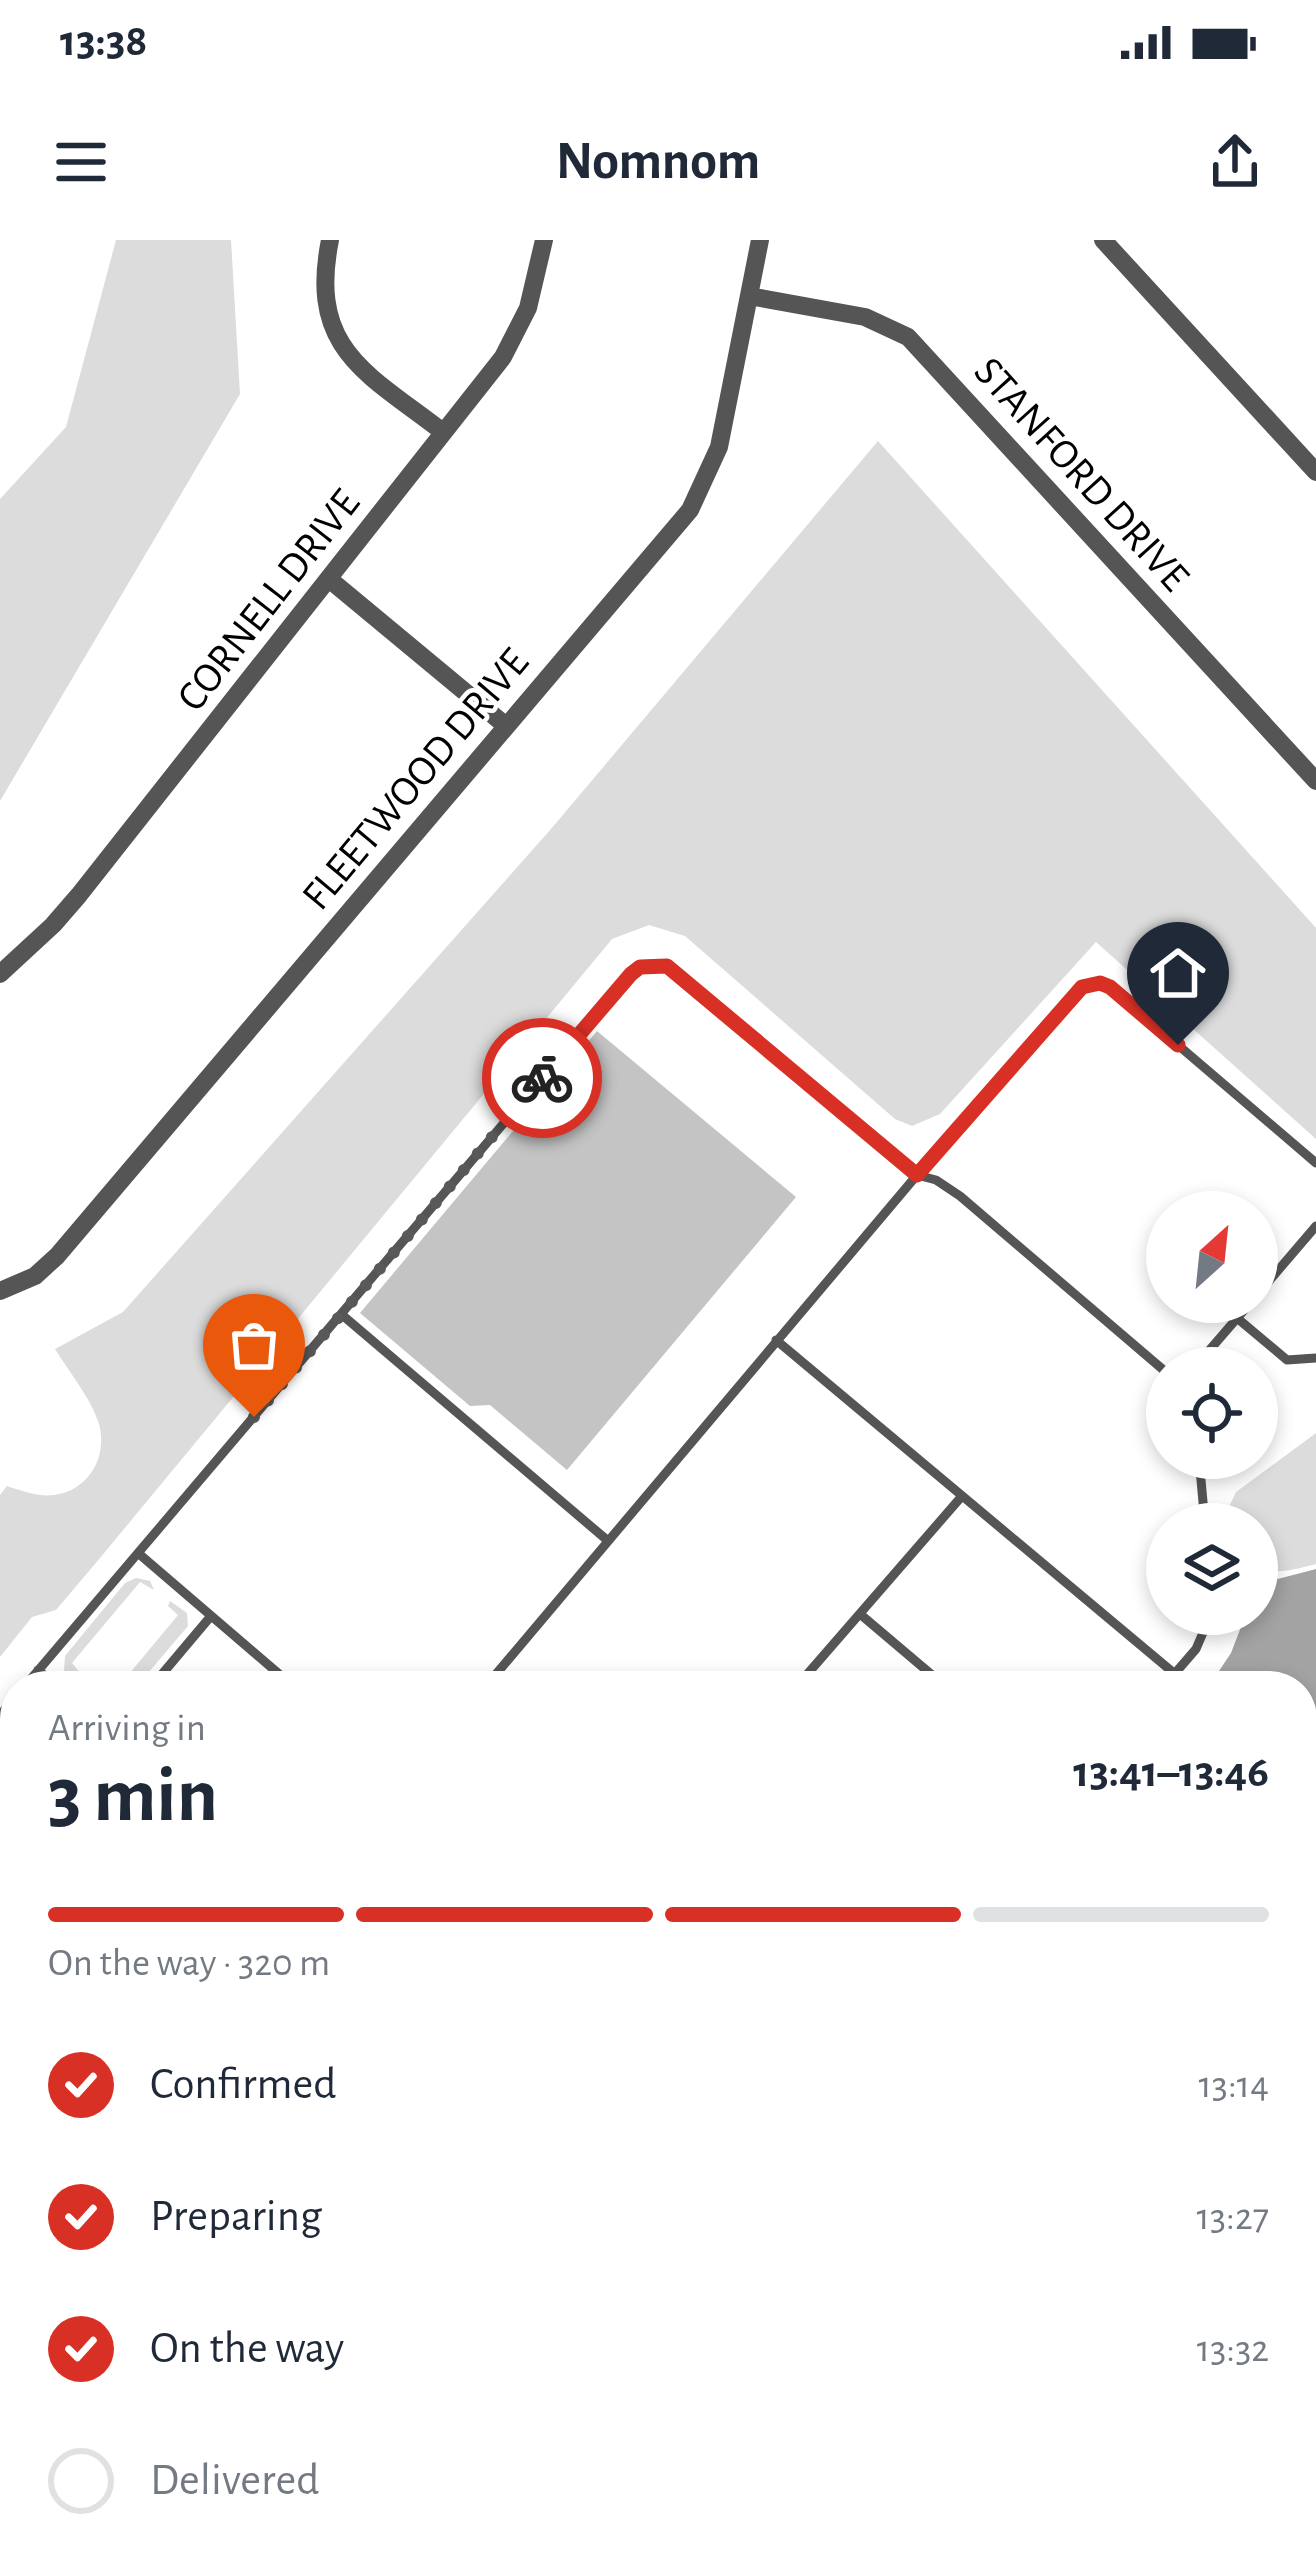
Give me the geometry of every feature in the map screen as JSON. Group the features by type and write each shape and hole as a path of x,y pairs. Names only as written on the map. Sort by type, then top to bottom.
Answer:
{"street":[{"path":"330,240 325,295 342,348 443,433"},
{"name":"CORNELL DRIVE","path":"0,974 79,895 519,331 544,240"},
{"name":"FLEETWOOD DRIVE","path":"0,1291 35,1276 57,1256 699,496 719,447 760,240"},
{"path":"1103,240 1316,472"},
{"name":"STANFORD DRIVE","path":"749,296 877,320 918,346 1316,781"},
{"path":"329,579 506,725"}],"lane":[{"path":"38,1670 640,967 667,966 917,1175 936,1180 960,1196 1146,1355"},
{"path":"498,1671 1082,987 1100,983 1316,1163"},
{"path":"1278,1270 1316,1226"},
{"path":"341,1314 607,1540"},
{"path":"1212,1347 1233,1323"},
{"path":"1243,1323 1287,1360 1316,1358"},
{"path":"776,1340 1171,1671"},
{"path":"810,1671 962,1496"},
{"path":"138,1553 275,1671"},
{"path":"860,1614 927,1671"},
{"path":"165,1671 211,1616"},
{"path":"1178,1671 1202,1635"}],"shaded area":[{"path":"116,240 231,240 240,394 0,801 0,499 66,427"},
{"path":"878,441 1316,928 1316,1139 1096,942 940,1114 912,1126 895,1119 685,936 649,925 612,939 56,1610 32,1617 0,1657 0,1495 7,1486 42,1495 77,1487 93,1470 101,1448 95,1414 55,1349 123,1312 551,829"},
{"path":"1316,1433 1316,1564 1286,1571 1278,1570 1278,1503 1231,1503 1236,1492 1254,1479 1278,1479 1278,1461"},
{"path":"1316,1569 1316,1671 1219,1671 1238,1635 1278,1635 1278,1579"},
{"path":"136,1578 150,1581 154,1590 140,1582 72,1663 79,1671 65,1671 65,1656 125,1583"},
{"path":"170,1601 187,1613 188,1626 150,1671 131,1671 178,1615 168,1606"}],"building":[{"path":"597,1031 796,1197 567,1470 490,1405 470,1406 360,1313"}],"way so far":[{"path":"254,1417 542,1078"}],"route":[{"path":"542,1078 631,974 640,967 667,966 917,1175 1082,987 1091,983 1110,987 1178,1045"}]}
